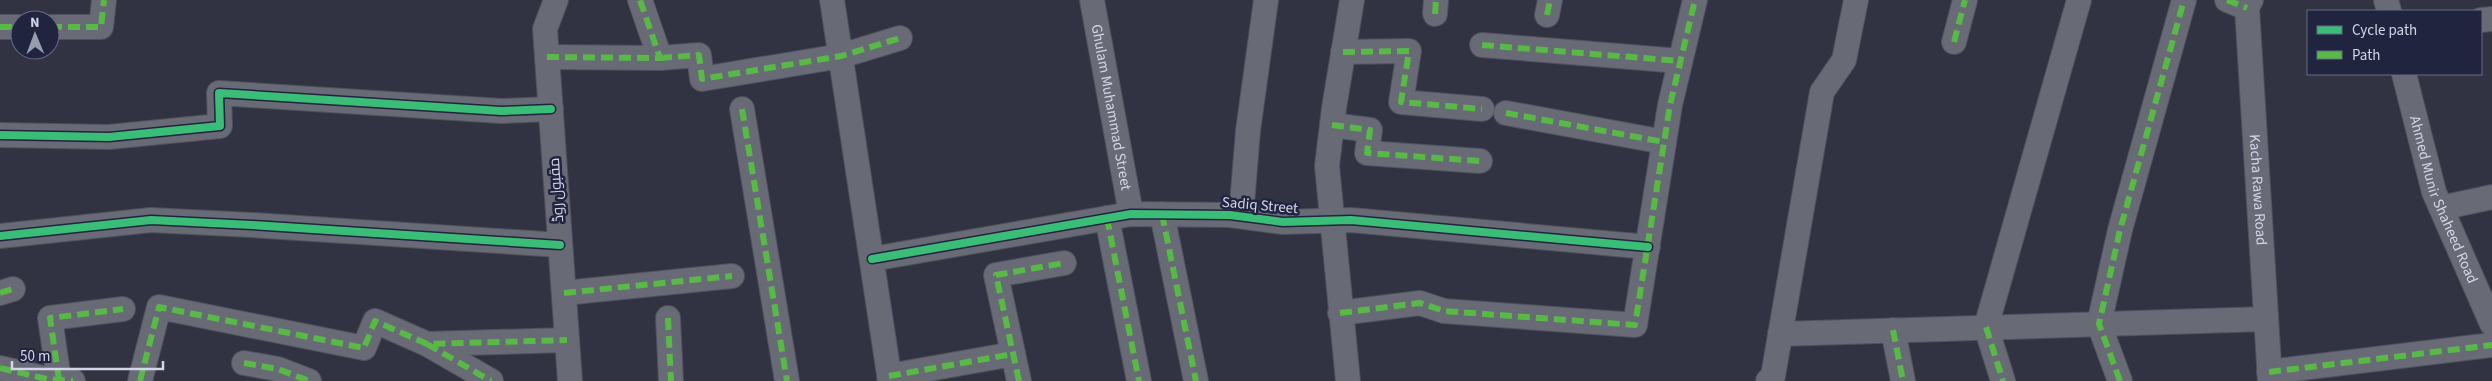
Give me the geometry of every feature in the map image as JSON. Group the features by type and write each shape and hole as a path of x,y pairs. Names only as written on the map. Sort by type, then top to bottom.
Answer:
{"street":[{"path":"60,27 101,27 104,0"},
{"name":"مقبول روڈ","path":"556,0 545,29 570,381"},
{"path":"640,0 660,58"},
{"path":"832,0 890,378 1013,354"},
{"name":"Ghulam Muhammad Street","path":"1092,0 1131,214"},
{"path":"1241,216 1248,131 1266,0"},
{"path":"1352,0 1327,166 1348,381 1366,381"},
{"path":"1340,313 1420,303 1444,311 1632,327 1636,323 1670,105 1695,0"},
{"path":"1768,381 1772,379 1822,92 1844,60 1856,0"},
{"path":"1954,42 1965,0"},
{"path":"2003,381 1986,327 2080,0"},
{"path":"2120,381 2099,324 2120,230 2184,0"},
{"name":"Kacha Rawa Road","path":"2242,3 2270,377"},
{"path":"547,57 660,58 699,55 702,79 841,56 900,38"},
{"path":"1482,46 1680,61"},
{"path":"1343,52 1409,51 1401,102 1482,109"},
{"name":"Ahmed Munir Shaheed Road","path":"2404,75 2434,192 2489,312"},
{"path":"0,135 109,137 220,126 219,93 501,111 551,108"},
{"path":"742,109 787,381"},
{"path":"1506,113 1664,142"},
{"path":"1332,125 1370,130 1366,153 1480,162"},
{"path":"2441,208 2492,197"},
{"name":"Sadiq Street","path":"872,259 1131,214 1241,216 1283,222 1351,220 1648,247"},
{"path":"1162,214 1196,381"},
{"path":"1107,218 1139,381"},
{"path":"0,236 151,220 560,245"},
{"path":"1018,381 996,275 1064,263"},
{"path":"564,293 732,276"},
{"path":"140,381 159,307 364,348 375,321 427,344 491,381"},
{"path":"0,368 66,380 50,318 123,309"},
{"path":"668,318 671,381"},
{"path":"1780,334 2266,320"},
{"path":"1893,330 1903,381"},
{"path":"427,344 567,340"},
{"path":"2270,377 2492,345"},
{"path":"244,364 278,369 310,381"}],"marked path":[{"path":"60,27 101,27 104,0"},
{"path":"547,57 660,58 640,0"},
{"path":"1435,14 1436,0"},
{"path":"1547,15 1550,0"},
{"path":"1340,313 1420,303 1444,311 1635,325 1670,105 1695,0"},
{"path":"1954,42 1965,0"},
{"path":"2120,381 2099,324 2120,230 2184,0"},
{"path":"2227,0 2247,8"},
{"path":"0,27 10,27"},
{"path":"660,58 699,55 702,79 841,56 900,38"},
{"path":"1482,45 1680,61"},
{"path":"1343,52 1409,51 1401,102 1482,109"},
{"path":"742,109 787,381"},
{"path":"1506,113 1664,142"},
{"path":"1332,125 1370,130 1367,153 1480,161"},
{"path":"1162,214 1196,381"},
{"path":"1107,218 1139,381"},
{"path":"1019,381 996,275 1064,263"},
{"path":"564,293 732,276"},
{"path":"0,293 13,289"},
{"path":"140,381 159,307 364,348 375,321 427,344 567,340"},
{"path":"59,380 50,318 123,309"},
{"path":"668,318 671,381"},
{"path":"1986,327 2003,381"},
{"path":"1893,330 1903,381"},
{"path":"427,344 491,381"},
{"path":"2269,372 2492,345"},
{"path":"889,376 1013,354"},
{"path":"244,363 278,369 309,381"},
{"path":"0,368 47,379 73,381"}],"cycle path":[{"path":"0,135 109,137 220,126 219,93 501,111 551,109"},
{"path":"872,259 1131,214 1230,215 1283,222 1351,220 1648,247"},
{"path":"0,236 151,220 560,245"}]}
